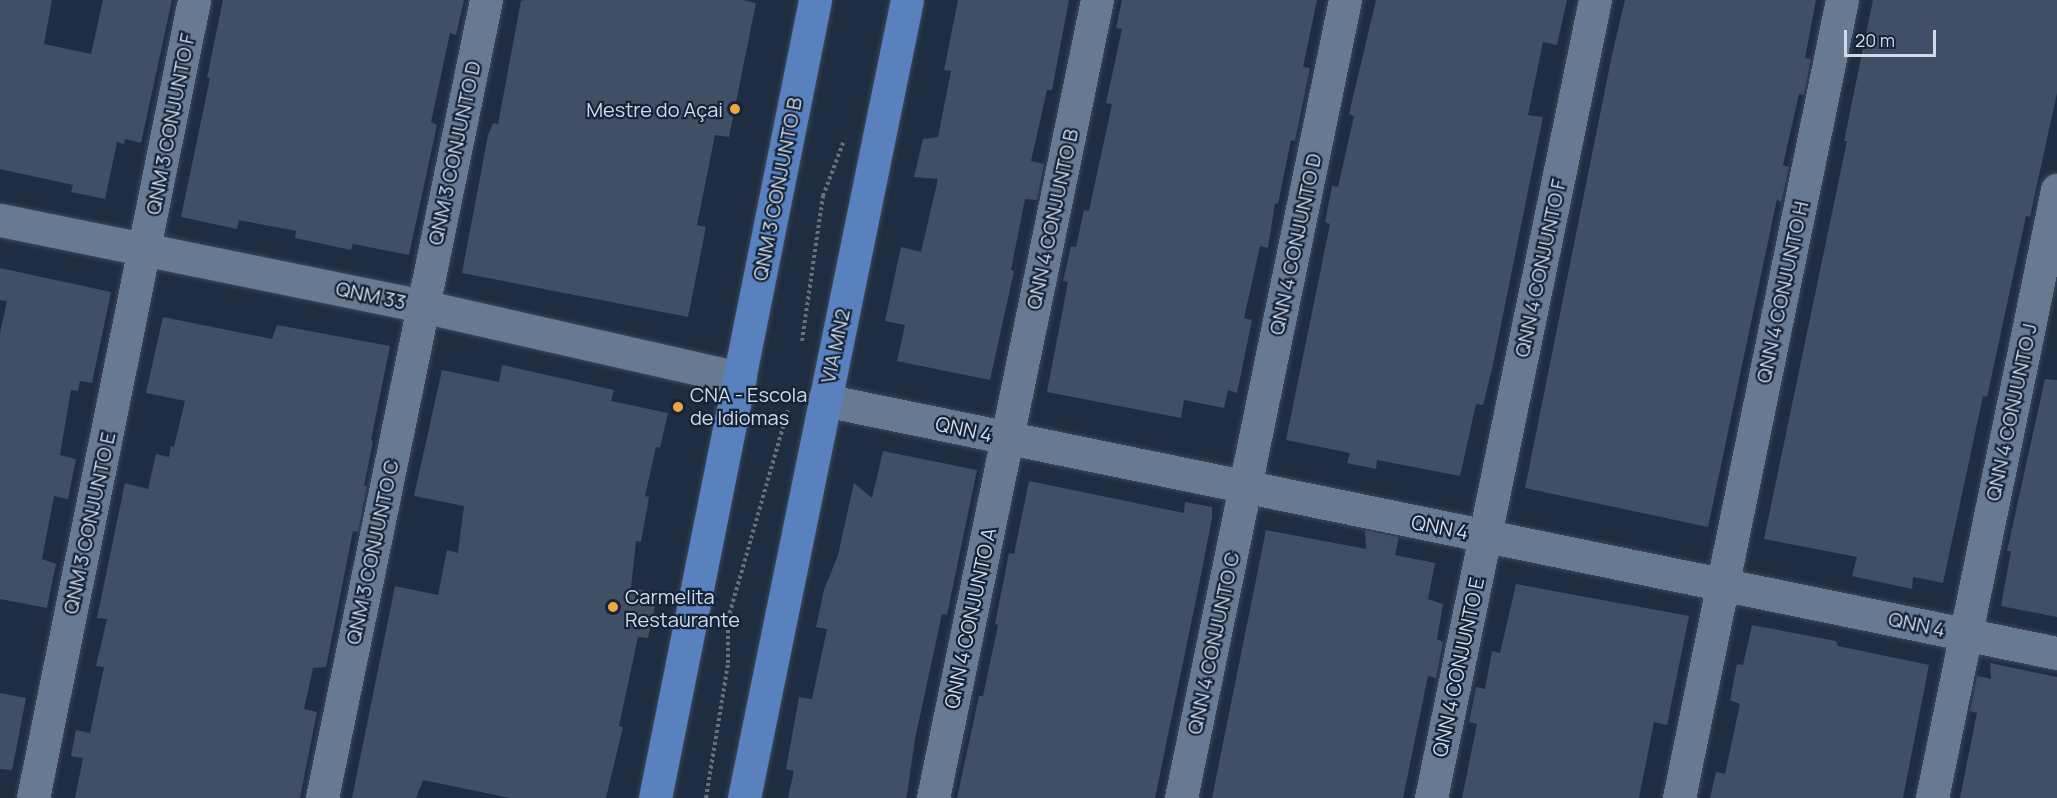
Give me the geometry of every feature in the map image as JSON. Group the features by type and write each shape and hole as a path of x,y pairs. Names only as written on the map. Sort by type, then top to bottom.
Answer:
{"main road":[{"name":"QNM 3 CONJUNTO B","path":"655,798 815,0"},
{"name":"VIA MN2","path":"744,798 907,0"}],"street":[{"name":"QNM 3 CONJUNTO F","path":"146,249 194,0"},
{"name":"QNM 3 CONJUNTO D","path":"422,306 486,0"},
{"name":"QNN 4 CONJUNTO B","path":"1007,438 1097,0"},
{"name":"QNN 4 CONJUNTO D","path":"1246,488 1345,0"},
{"name":"QNN 4 CONJUNTO F","path":"1485,536 1594,0"},
{"name":"QNN 4 CONJUNTO H","path":"1679,798 1842,0"},
{"name":"QNN 4 CONJUNTO J","path":"1932,798 2057,190"},
{"name":"QNM 33","path":"0,220 422,306 740,378"},
{"name":"QNM 3 CONJUNTO E","path":"33,798 146,249"},
{"name":"QNM 3 CONJUNTO C","path":"322,798 422,306"},
{"name":"QNN 4","path":"824,400 2057,652"},
{"name":"QNN 4 CONJUNTO A","path":"933,798 1007,438"},
{"name":"QNN 4 CONJUNTO C","path":"1181,798 1246,488"},
{"name":"QNN 4 CONJUNTO E","path":"1431,798 1485,536"}],"path":[{"path":"801,347 823,196 844,140"},
{"path":"706,798 728,663 728,619 789,405"}],"building":[{"path":"0,0 52,0 44,44 91,54 103,0 172,0 141,143 125,139 124,144 117,142 105,199 71,192 73,185 0,169"},
{"path":"223,0 464,0 456,35 450,33 431,122 437,125 409,255 353,244 351,250 295,238 296,231 239,220 237,229 181,217 210,78 207,78"},
{"path":"743,0 756,3 729,137 715,135 697,225 706,227 688,317 462,273 488,135 493,123 498,124 521,1"},
{"path":"958,0 1069,0 1052,90 1047,90 1031,161 1044,164 1037,200 1025,199 1011,270 1014,271 990,380 897,361 905,325 885,321 901,247 921,252 938,179 914,177 923,139 938,137 951,71 944,70"},
{"path":"1122,0 1317,0 1303,67 1310,68 1295,141 1291,140 1278,204 1275,203 1268,248 1260,246 1244,318 1252,320 1237,393 1228,390 1224,408 1184,400 1181,418 1047,392 1068,282 1063,281 1071,246 1076,247 1084,210 1089,211 1112,104 1106,103 1122,29 1116,28"},
{"path":"1376,0 1567,0 1557,45 1543,42 1528,115 1543,117 1492,369 1483,405 1476,404 1460,476 1377,460 1376,469 1347,463 1350,453 1286,440 1330,224 1325,222 1332,186 1338,187 1354,116 1349,114"},
{"path":"1625,0 1816,0 1805,58 1811,59 1804,95 1799,94 1783,165 1789,167 1781,203 1777,199 1708,527 1525,488"},
{"path":"1873,0 2057,0 2057,93 2030,217 2026,216 1987,397 1983,396 1943,583 1913,577 1912,589 1852,576 1857,557 1764,539 1847,141 1844,141"},
{"path":"0,268 111,292 92,383 80,381 78,391 71,390 60,455 76,459 68,499 54,496 42,559 56,564 47,608 0,599 0,333 7,301 0,300"},
{"path":"163,317 272,339 277,325 390,346 371,440 373,441 364,486 367,486 358,532 353,531 326,667 313,668 304,709 317,712 300,798 75,798 83,758 71,756 76,730 90,733 104,667 96,666 107,619 97,618 125,483 148,489 156,454 169,457 171,446 174,447 185,401 146,393"},
{"path":"502,365 614,390 611,401 668,413 660,448 656,447 645,496 649,497 641,542 636,541 631,588 658,593 648,638 638,637 619,726 623,727 606,798 510,798 423,780 416,798 352,798 395,586 438,595 447,550 458,553 464,506 414,496 442,370 499,382"},
{"path":"2045,379 2057,380 2057,617 2001,606 2011,551 2007,551"},
{"path":"883,451 977,470 947,615 942,614 915,739 907,795 906,798 788,798 794,771 786,769 799,697 812,699 827,629 816,627 824,590 838,555 854,483 872,498"},
{"path":"1029,481 1184,513 1185,502 1212,507 1212,518 1198,590 1155,798 957,798 979,696 983,696 998,625 995,624 1009,553 1014,554"},
{"path":"1266,530 1366,549 1365,530 1399,537 1395,555 1435,563 1428,599 1443,604 1437,639 1443,642 1436,678 1428,676 1403,798 1212,798"},
{"path":"1516,584 1689,616 1667,725 1654,722 1639,798 1462,798 1477,724 1469,722 1476,687 1485,689 1492,651 1500,653"},
{"path":"1752,625 1836,641 1838,646 1929,665 1903,798 1710,798 1716,772 1725,774 1740,704 1730,700 1737,664 1743,665"},
{"path":"1990,663 2057,677 2057,798 1960,798 1977,713 1970,711 1977,676 1991,679"},
{"path":"0,693 26,698 12,770 0,769"}],"place":[{"name":"Mestre do Açai","path":"735,109"},
{"name":"CNA - Escola de Idiomas","path":"678,407"},
{"name":"Carmelita Restaurante","path":"613,607"}]}
